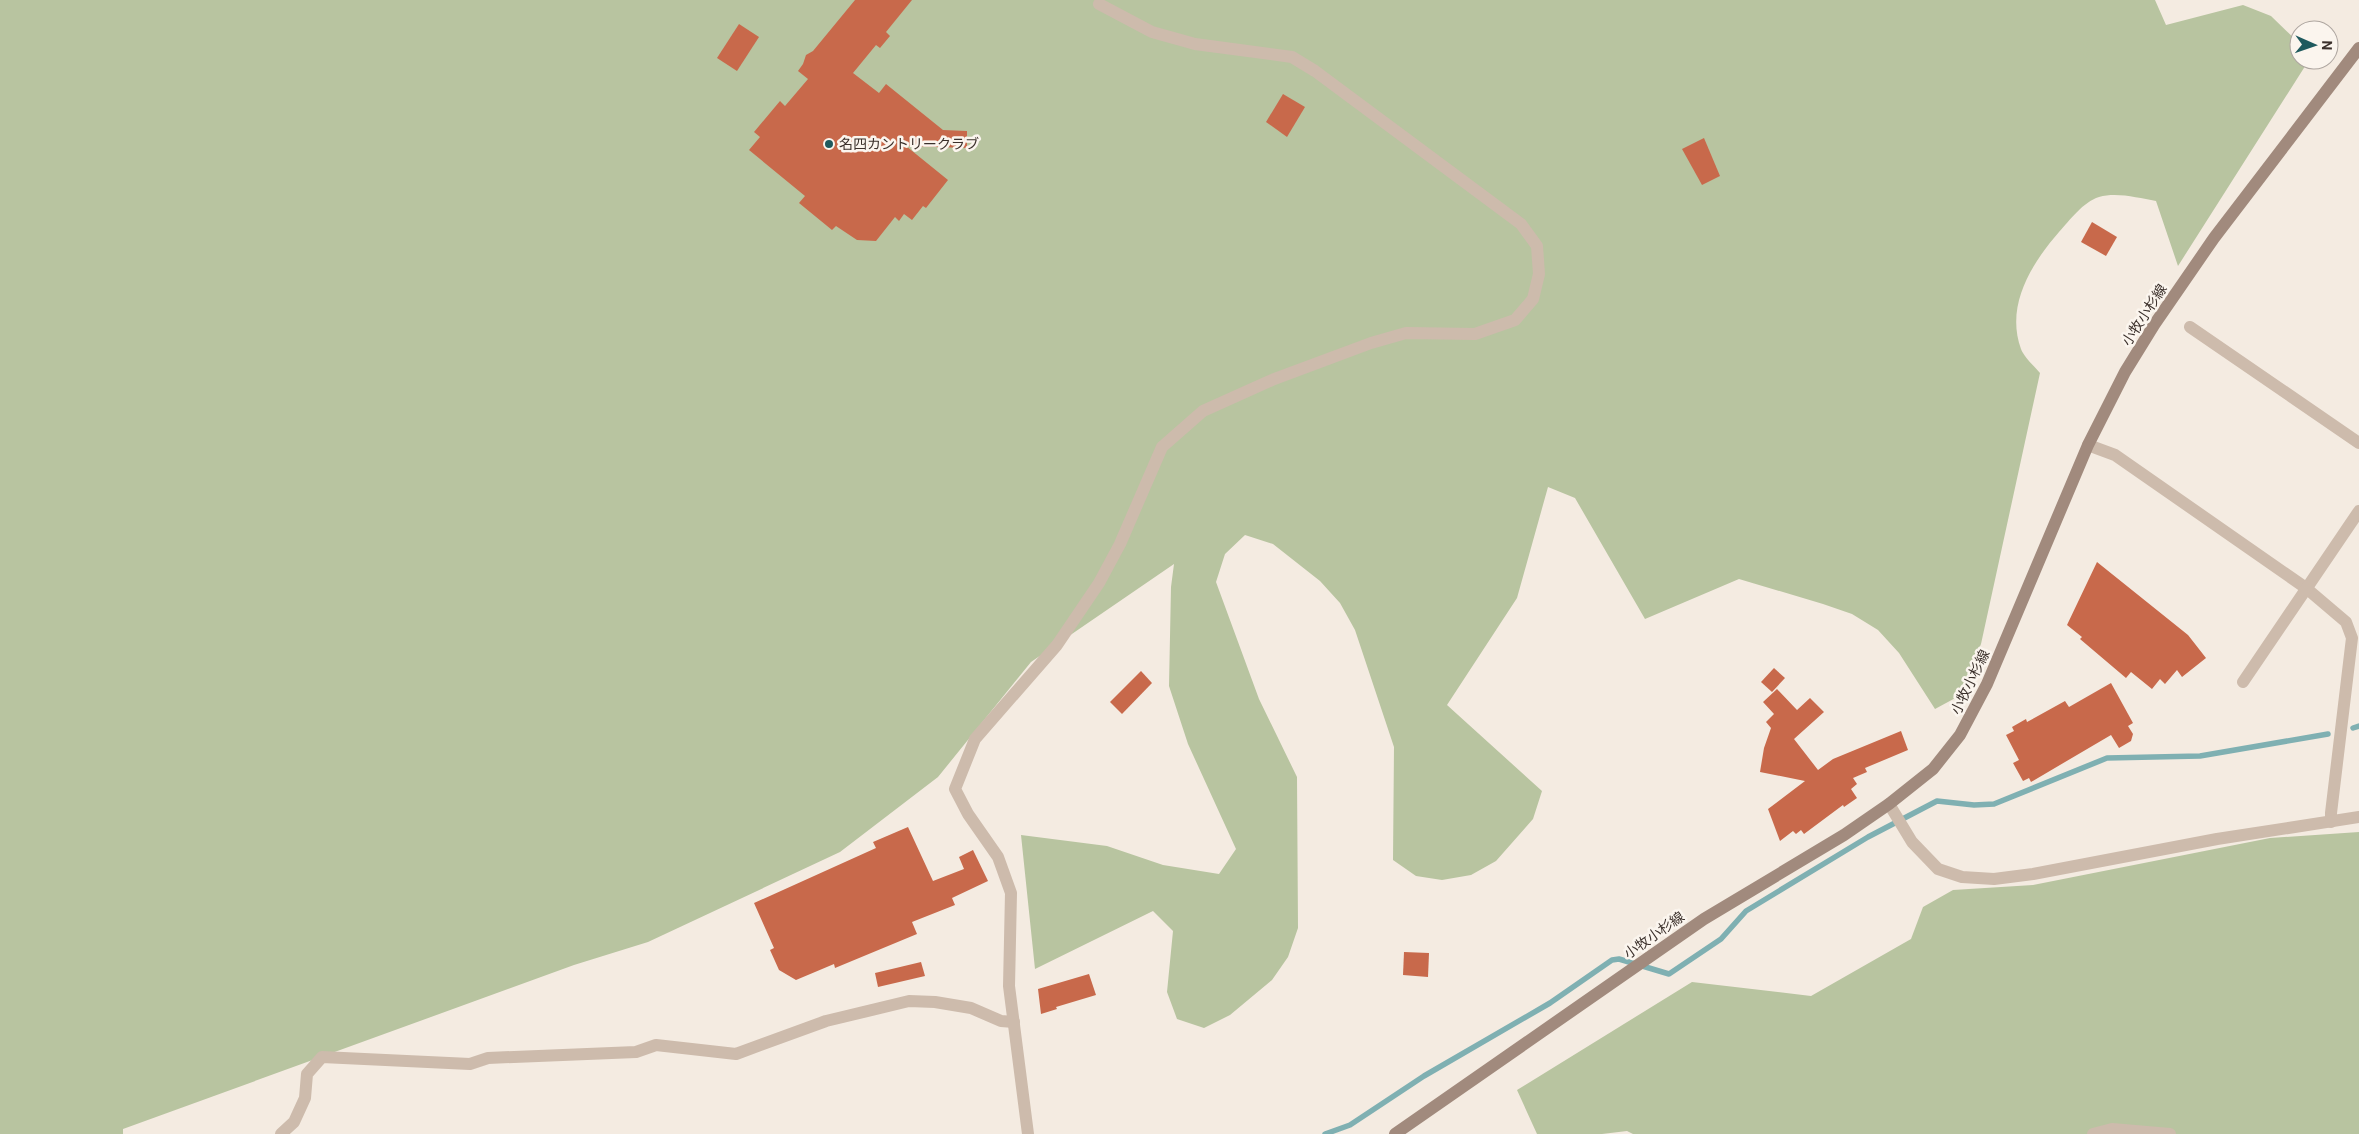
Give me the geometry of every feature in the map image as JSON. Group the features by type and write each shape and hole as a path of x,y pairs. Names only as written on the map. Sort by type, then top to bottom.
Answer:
{"main road":[{"name":"小牧小杉線","path":"1395,1134 1704,919 1890,807 1933,769 1960,735 1987,684 2088,445 2125,372 2154,325 2214,238 2359,48"}],"street":[{"path":"1028,1134 1009,986 1011,893 998,857 968,814 955,790 975,738 1057,645 1099,583 1120,544 1162,447 1203,411 1272,380 1371,343 1406,333 1475,334 1515,320 1533,298 1539,274 1537,246 1521,224 1315,71 1292,57 1195,44 1152,32 1099,4"},
{"path":"2190,327 2359,443"},
{"path":"2088,445 2115,455 2306,588 2346,622 2352,638 2330,813 2332,822"},
{"path":"2243,682 2359,511"},
{"path":"1890,807 1905,832 1929,863 1938,869 1962,877 1994,879 2033,874 2217,839 2359,817"},
{"path":"281,1134 294,1122 305,1098 307,1074 322,1057 470,1064 488,1058 636,1052 656,1046 736,1054 826,1021 909,1001 935,1002 971,1008 1001,1020 1014,1022"},
{"path":"2094,1134 2112,1129 2170,1134"}],"green space":[{"name":"名四カントリークラブ","path":"0,0 2155,0 2166,25 2243,5 2271,16 2289,33 2289,70 2303,70 2178,266 2156,201 2113,195 2093,199 2082,207 2049,244 2031,271 2019,301 2016,317 2017,333 2022,352 2040,373 1981,644 1959,696 1935,709 1899,653 1878,630 1852,614 1823,604 1739,579 1645,619 1575,498 1548,487 1517,598 1447,705 1542,791 1533,819 1496,861 1471,875 1442,880 1416,876 1393,860 1394,747 1355,630 1340,603 1320,581 1273,544 1245,535 1225,554 1216,582 1259,699 1297,777 1298,928 1288,957 1272,980 1230,1015 1204,1028 1177,1019 1167,992 1173,931 1153,911 1035,969 1021,835 1107,846 1163,865 1219,874 1236,849 1188,744 1169,686 1171,587 1174,564 1031,662 938,777 840,852 648,942 574,965 123,1129 123,1134 0,1134"},
{"path":"2359,832 2359,1134 1633,1134 1627,1131 1602,1134 1537,1134 1517,1090 1692,982 1811,996 1911,939 1923,907 1953,890 2033,885 2270,838"}],"building":[{"name":"名四カントリークラブ","path":"855,0 912,0 886,32 890,36 880,48 876,45 853,73 879,93 886,84 943,130 967,131 967,148 906,146 948,180 926,208 923,206 912,220 904,214 899,221 895,217 876,241 857,240 836,226 832,230 799,203 805,196 749,150 760,137 754,132 780,101 785,106 808,79 798,71 806,55 813,51"},
{"path":"739,24 759,37 737,71 717,58"},
{"path":"1283,94 1305,107 1287,137 1266,122"},
{"path":"1704,138 1720,176 1702,185 1682,149"},
{"path":"2092,222 2117,237 2106,256 2081,242"},
{"path":"2097,562 2188,635 2206,658 2182,677 2177,670 2165,684 2160,679 2152,689 2131,672 2126,678 2080,639 2082,637 2067,625"},
{"path":"1774,668 1785,678 1772,692 1761,682"},
{"path":"1141,671 1152,683 1122,714 1110,702"},
{"path":"2111,683 2133,723 2128,726 2133,734 2131,741 2119,748 2111,735 2031,782 2029,778 2023,781 2013,763 2019,760 2006,735 2014,731 2012,727 2026,719 2027,722 2065,701 2069,707"},
{"path":"1777,689 1797,710 1810,698 1824,712 1794,739 1818,770 1833,759 1901,731 1908,750 1865,768 1867,772 1853,778 1857,784 1851,789 1857,798 1844,807 1843,805 1804,834 1801,830 1796,834 1793,831 1780,841 1768,809 1805,781 1760,772 1764,748 1771,728 1766,722 1774,714 1763,702"},
{"path":"908,827 933,881 964,869 959,857 973,850 988,881 952,898 955,905 912,922 917,934 835,968 834,964 796,980 779,970 770,950 774,948 754,903 876,848 873,842"},
{"path":"1404,952 1429,953 1428,977 1403,975"},
{"path":"921,962 925,976 878,987 875,973"},
{"path":"1089,974 1096,995 1056,1007 1057,1009 1041,1014 1038,989"}],"waterway":[{"path":"2353,728 2359,726"},
{"path":"1325,1134 1350,1125 1424,1076 1550,1003 1612,960 1619,959 1669,974 1721,939 1746,911 1868,837 1937,801 1974,805 1994,804 2107,758 2200,756 2328,734"}],"place":[{"name":"名四カントリークラブ","path":"829,144"}]}
